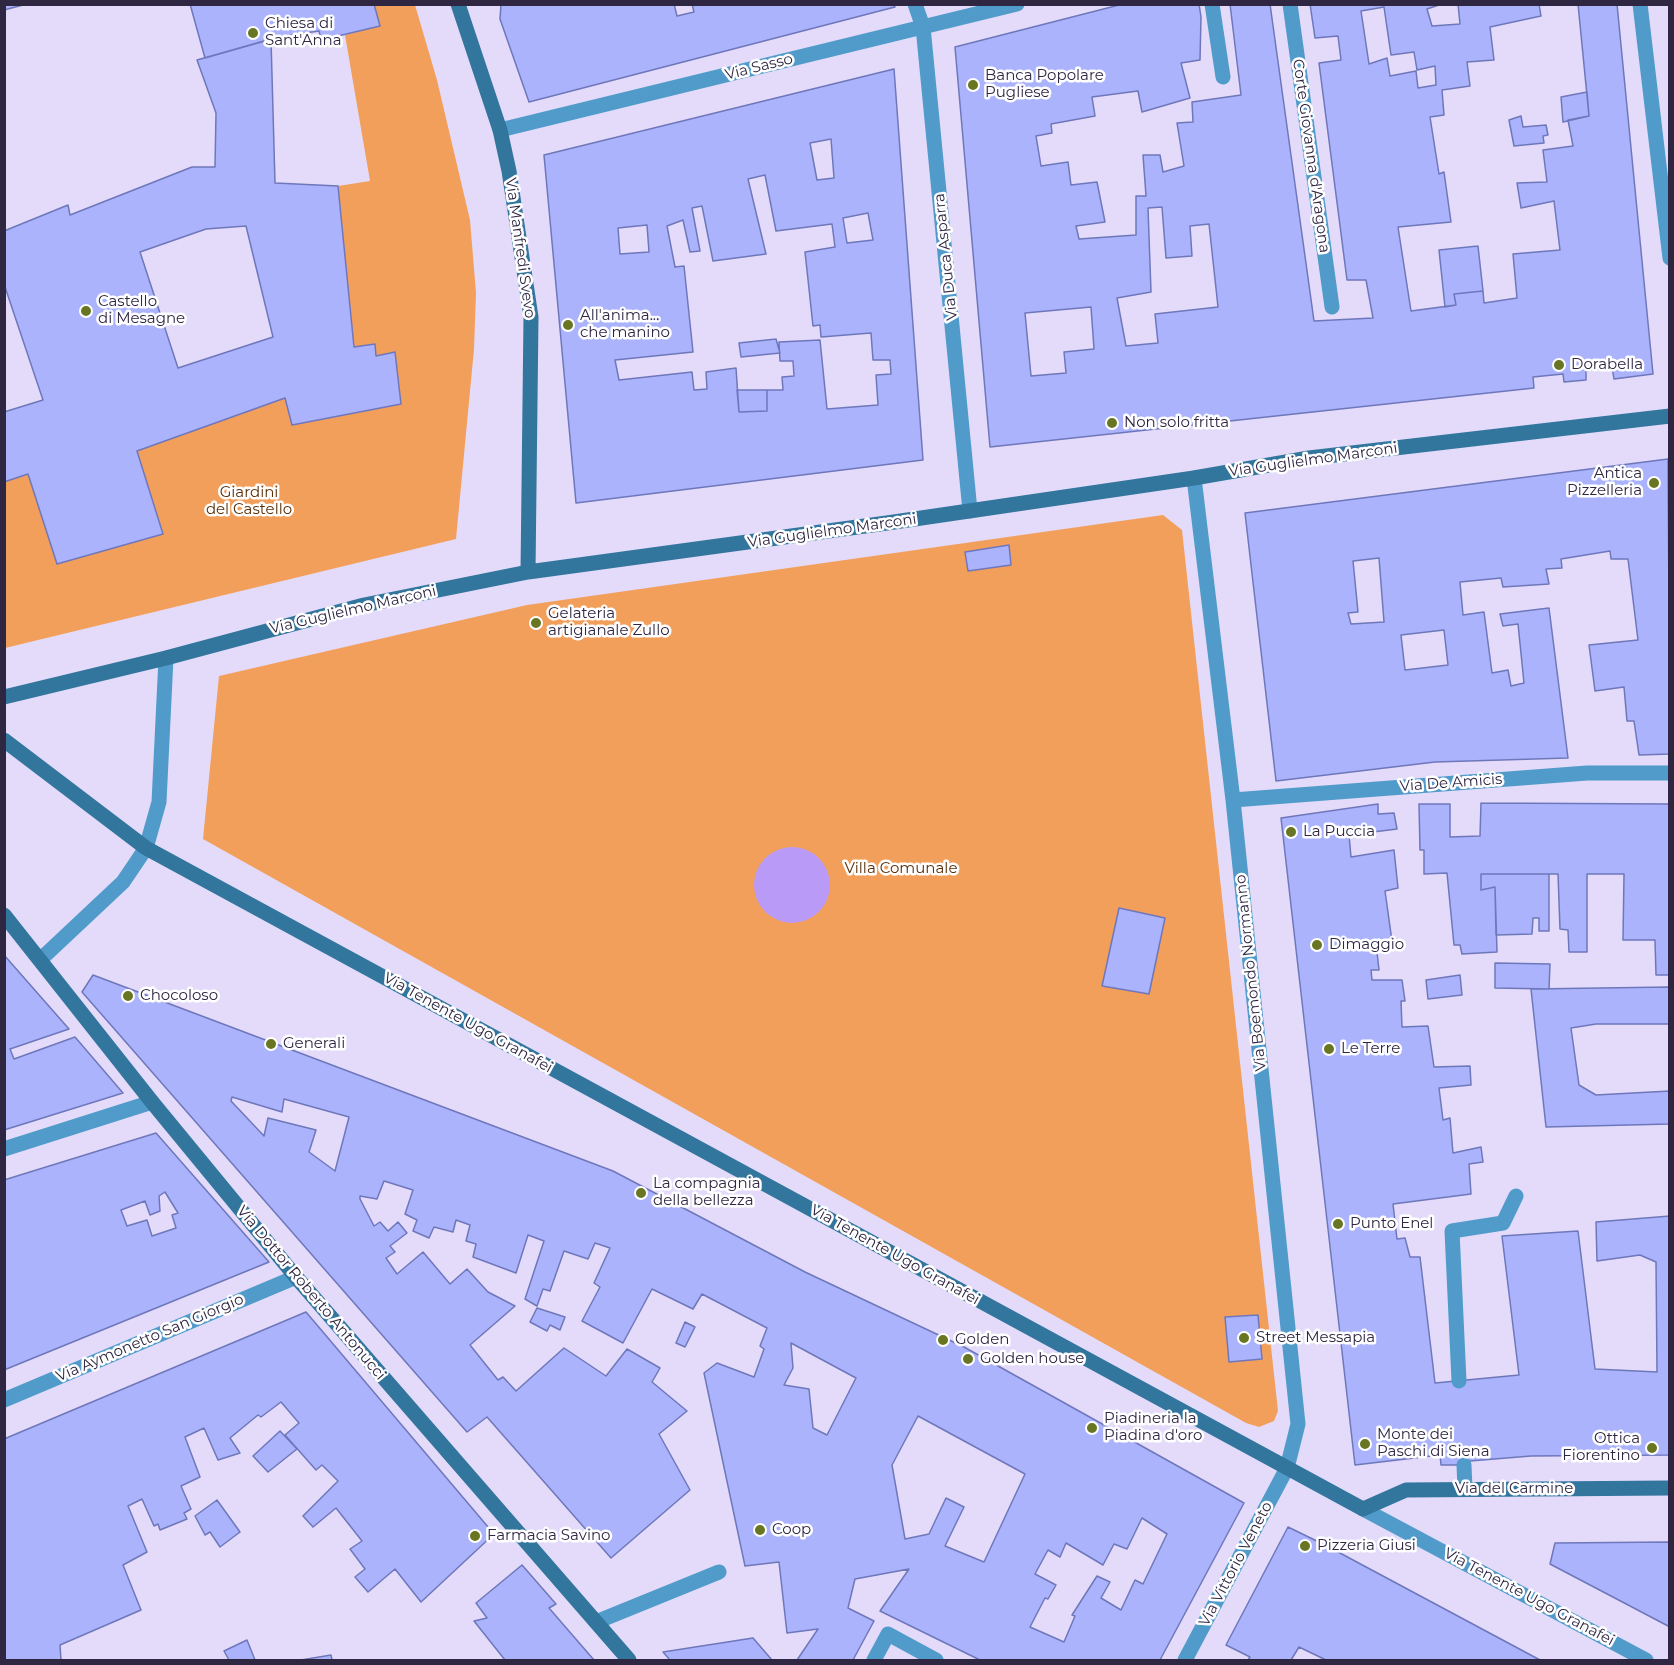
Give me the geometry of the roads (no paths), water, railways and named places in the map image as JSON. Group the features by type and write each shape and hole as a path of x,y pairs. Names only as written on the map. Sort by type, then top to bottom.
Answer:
{"main road":[{"name":"Via Manfredi Svevo","path":"458,4 500,130 509,171 531,317 528,572"},
{"name":"Via Guglielmo Marconi","path":"4,697 166,658 364,605 528,572 970,511 1194,478 1309,458 1670,416"},
{"name":"Via Tenente Ugo Granafei","path":"4,740 146,848 1363,1509"},
{"name":"Via Dottor Roberto Antonucci","path":"4,915 152,1102 296,1277 630,1660"},
{"name":"Via del Carmine","path":"1363,1509 1406,1490 1670,1488"}],"street":[{"name":"Via Duca Asparra","path":"915,4 923,27 970,511"},
{"name":"Via Sasso","path":"500,130 1017,4"},
{"path":"1212,4 1223,77"},
{"name":"Corte Giovanna d'Aragona","path":"1290,4 1332,307"},
{"path":"1640,4 1670,258"},
{"name":"Via Boemondo Normanno","path":"1194,478 1233,800 1298,1424 1287,1468"},
{"path":"40,959 123,882 146,848 159,802 166,658"},
{"name":"Via De Amicis","path":"1233,800 1587,773 1670,773"},
{"path":"4,1149 152,1102"},
{"path":"1459,1381 1452,1232 1503,1223 1516,1196"},
{"name":"Via Aymonetto San Giorgio","path":"4,1400 296,1277"},
{"path":"1464,1465 1466,1489"},
{"name":"Via Vittorio Veneto","path":"1185,1660 1287,1468"},
{"name":"Via Tenente Ugo Granafei","path":"1363,1509 1646,1660"},
{"path":"596,1622 719,1572"},
{"path":"874,1660 888,1634 936,1660"}],"place":[{"name":"Chiesa di Sant'Anna","path":"253,33"},
{"name":"Banca Popolare Pugliese","path":"973,85"},
{"name":"Castello di Mesagne","path":"86,311"},
{"name":"All'anima... che manino","path":"568,325"},
{"name":"Dorabella","path":"1559,365"},
{"name":"Non solo fritta","path":"1112,423"},
{"name":"Antica Pizzelleria","path":"1654,483"},
{"name":"Gelateria artigianale Zullo","path":"536,623"},
{"name":"La Puccia","path":"1291,832"},
{"name":"Dimaggio","path":"1317,945"},
{"name":"Chocoloso","path":"128,996"},
{"name":"Generali","path":"271,1044"},
{"name":"Le Terre","path":"1329,1049"},
{"name":"La compagnia della bellezza","path":"641,1193"},
{"name":"Punto Enel","path":"1338,1224"},
{"name":"Street Messapia","path":"1244,1338"},
{"name":"Golden","path":"943,1340"},
{"name":"Golden house","path":"968,1359"},
{"name":"Piadineria la Piadina d'oro","path":"1092,1428"},
{"name":"Monte dei Paschi di Siena","path":"1365,1444"},
{"name":"Ottica Fiorentino","path":"1652,1448"},
{"name":"Coop","path":"760,1530"},
{"name":"Farmacia Savino","path":"475,1536"},
{"name":"Pizzeria Giusi","path":"1305,1546"}],"park label":[{"name":"Giardini del Castello","path":"249,502"},
{"name":"Villa Comunale","path":"901,869"}]}
